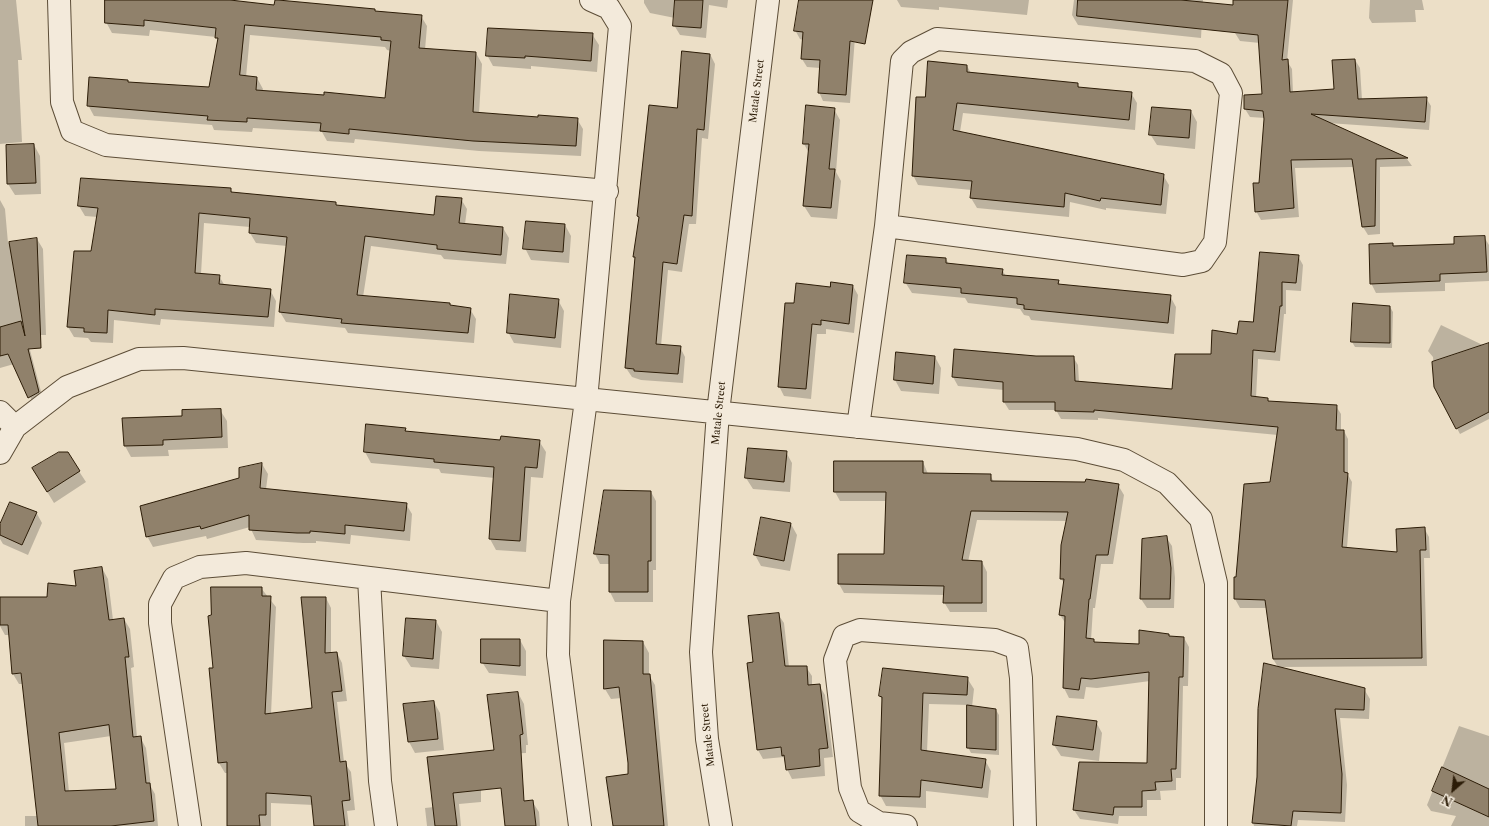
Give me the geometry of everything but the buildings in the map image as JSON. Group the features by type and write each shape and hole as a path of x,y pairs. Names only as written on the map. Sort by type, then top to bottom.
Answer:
{"street":[{"path":"59,0 62,102 72,131 106,145 607,192"},
{"path":"580,826 558,655 559,601 586,400 607,192 620,26 609,8 591,0"},
{"name":"Matale Street","path":"721,826 707,739 700,652 718,412 768,0"},
{"path":"858,427 886,226 902,61 911,52 937,39 1195,62 1221,74 1231,93 1215,242 1202,261 1183,265 886,226"},
{"path":"0,453 7,419 67,387 139,359 182,358 586,400 1077,448 1124,460 1167,483 1200,519 1216,582 1216,826"},
{"path":"190,826 160,623 160,604 174,578 200,567 246,563 559,601"},
{"path":"369,578 380,781 386,826"},
{"path":"906,826 879,823 859,811 850,788 835,660 844,636 860,630 995,640 1017,648 1021,678 1025,826"}]}
